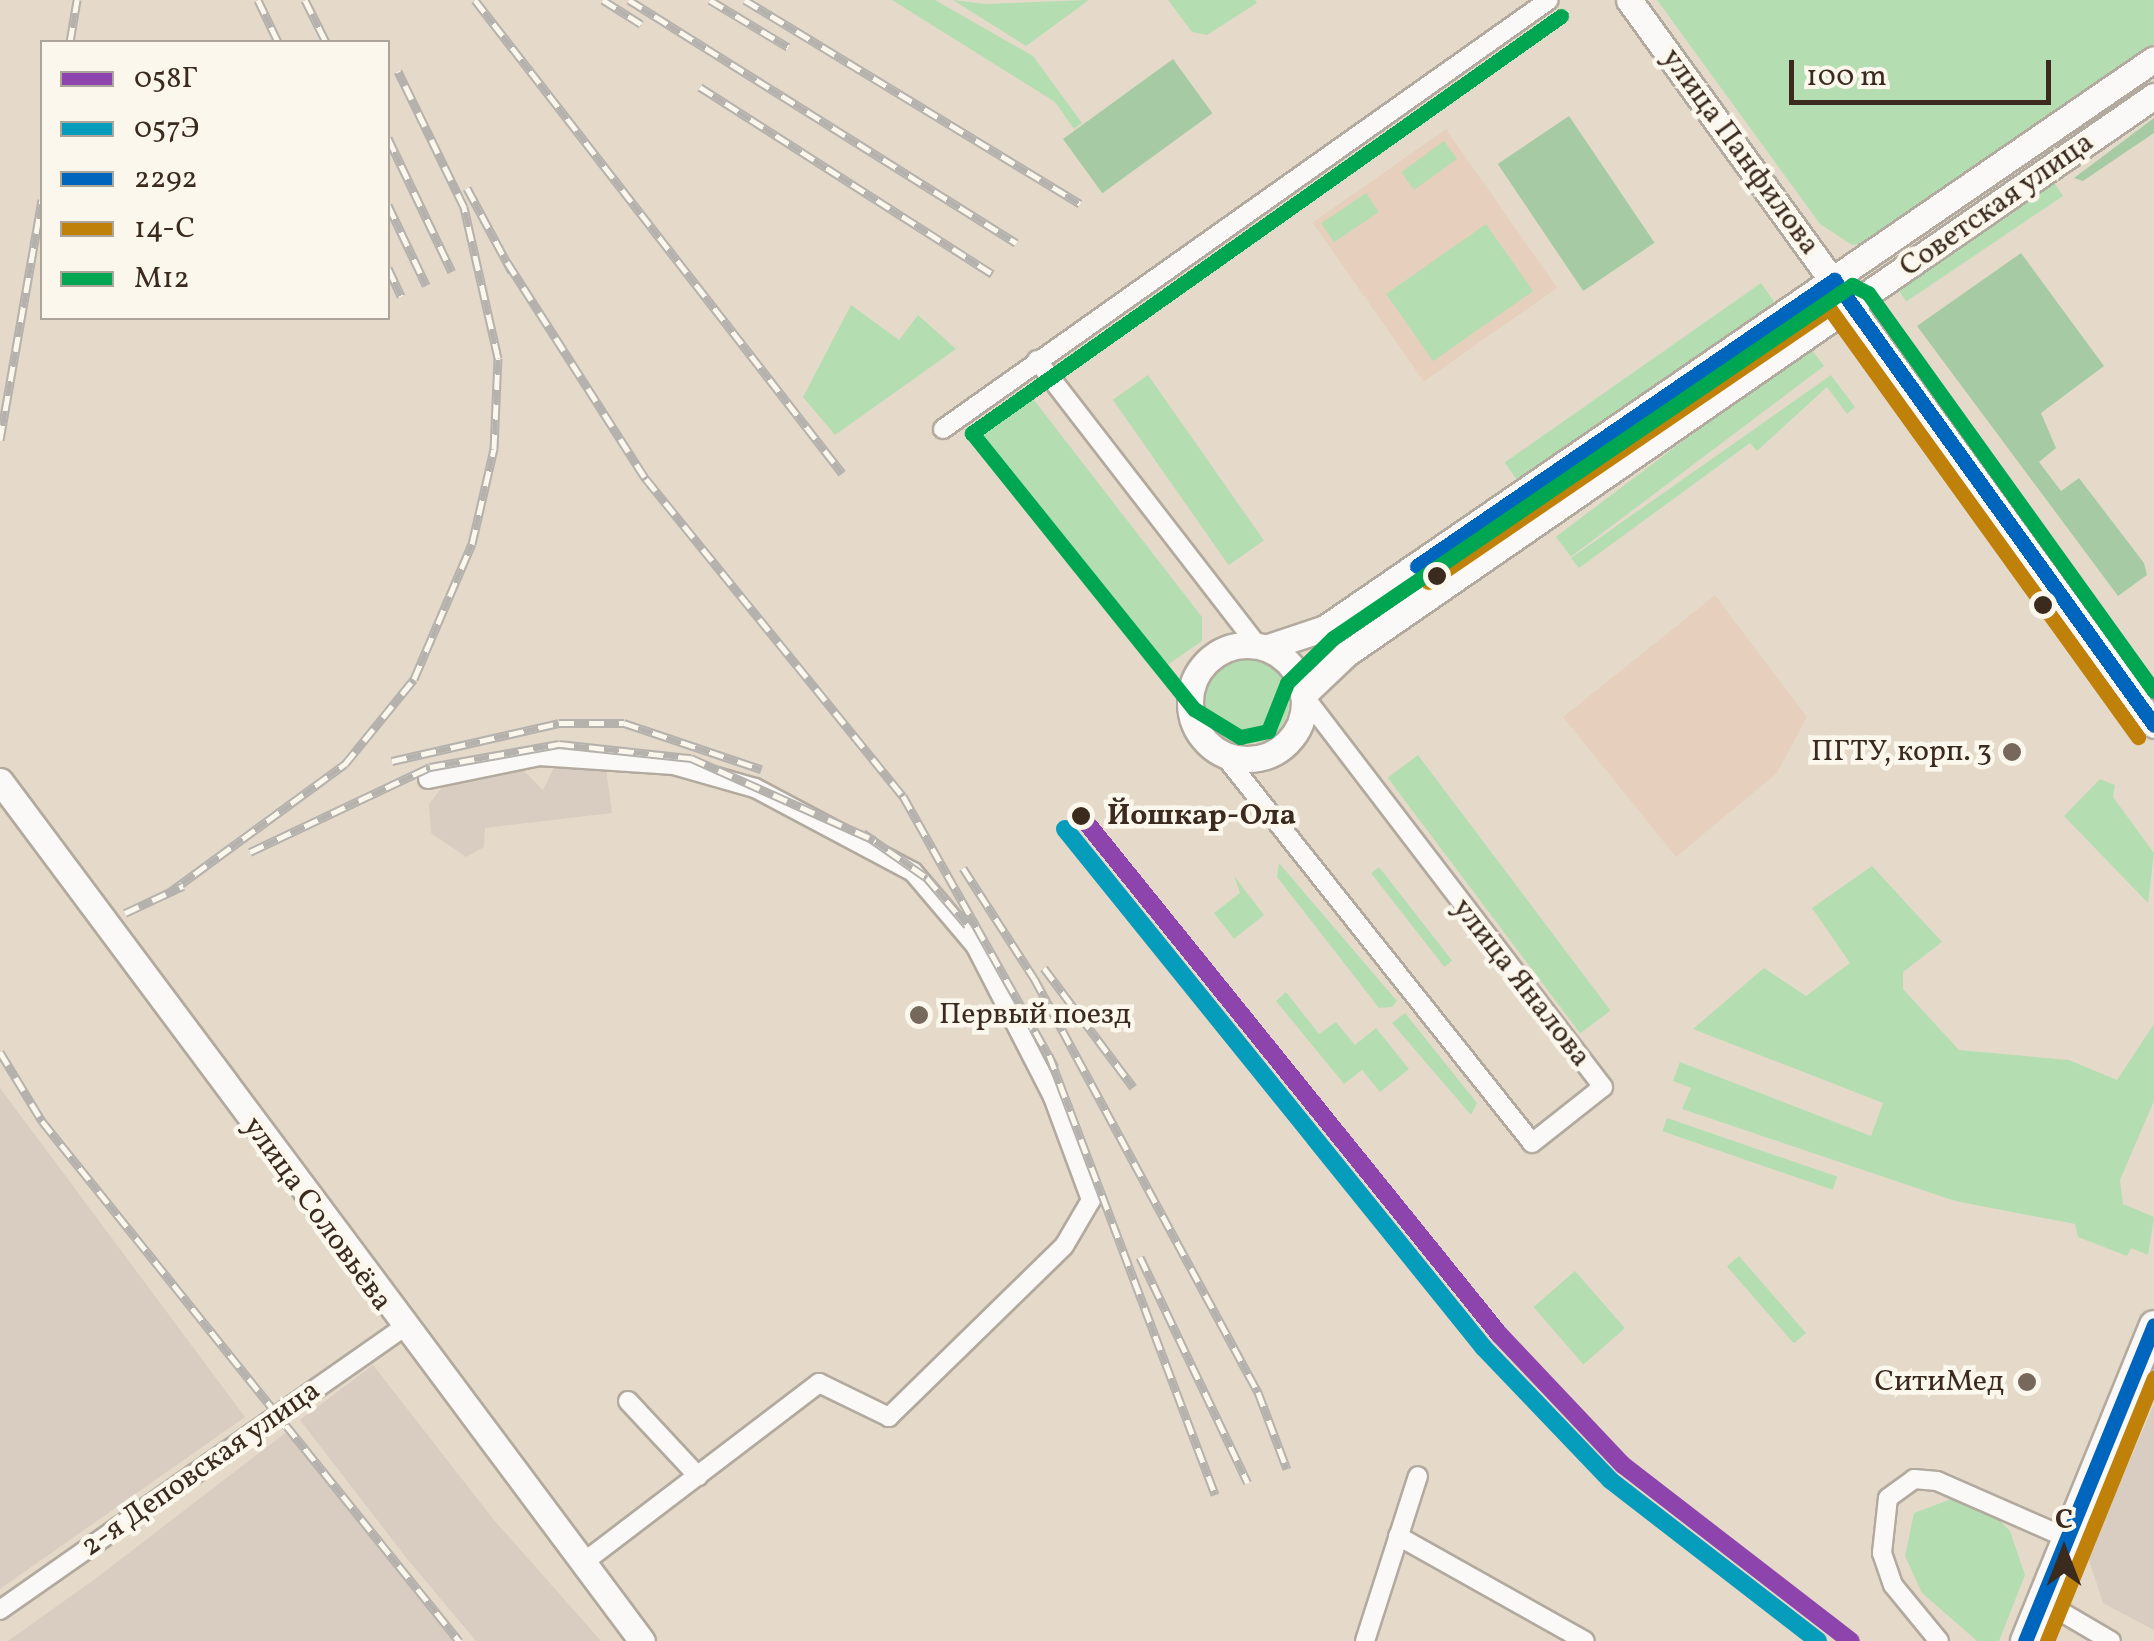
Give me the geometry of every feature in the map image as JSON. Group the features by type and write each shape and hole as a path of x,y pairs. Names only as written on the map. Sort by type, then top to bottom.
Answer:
{"main road":[{"name":"улица Панфилова","path":"1629,0 2154,725"},
{"name":"Советская улица","path":"1262,646 1325,628 2154,59"},
{"name":"Советская улица","path":"1303,695 1346,654 2154,96"},
{"path":"1262,646 1303,695 1298,726 1279,749 1251,758 1222,753 1196,727 1191,691 1214,655 1262,646"},
{"name":"улица Панфилова","path":"2130,695 2154,708"},
{"name":"улица Соловьёва","path":"0,781 402,1329 642,1641"},
{"path":"2025,1641 2154,1325"}],"street":[{"path":"943,429 1550,0"},
{"path":"1037,360 1262,646"},
{"name":"улица Яналова","path":"1222,753 1532,1143 1603,1086 1303,695"},
{"path":"428,779 540,756 674,764 755,788 913,872 975,945 1053,1097 1091,1200 1064,1246 890,1417 819,1383 583,1563"},
{"name":"2-я Деповская улица","path":"0,1610 402,1329"},
{"path":"628,1400 698,1476"},
{"path":"1365,1641 1418,1476"},
{"path":"1939,1641 1886,1567 1888,1498 1914,1479 1937,1481 2066,1538"},
{"path":"1398,1536 1585,1641"},
{"path":"2041,1600 2111,1641"}],"shaded area":[{"path":"1446,129 1557,288 1424,381 1312,222"},
{"path":"1715,595 1807,717 1777,773 1676,857 1563,717"},
{"path":"556,763 606,768 612,813 485,828 484,847 466,857 431,833 429,804 446,782 520,767 543,790"},
{"path":"0,1088 245,1417 0,1589"},
{"path":"373,1365 494,1520 601,1641 476,1641 408,1560 300,1420"},
{"path":"2154,1404 2154,1630 2103,1603 2088,1557"},
{"path":"289,1430 459,1641 8,1641 95,1579"}],"green space":[{"path":"892,0 935,0 1033,56 1082,123 1074,129 1055,102"},
{"path":"953,0 986,4 1089,0 1026,46"},
{"path":"1168,0 1257,3 1207,35 1192,32"},
{"path":"1657,0 2154,0 2154,44 1866,244 1852,245 1820,224"},
{"path":"1173,59 1212,113 1102,193 1063,139"},
{"path":"1569,116 1655,243 1583,291 1498,164"},
{"path":"2154,118 2154,133 2083,181 2074,178"},
{"path":"1444,141 1457,159 1414,190 1401,172"},
{"path":"2053,181 2063,196 1906,302 1896,287"},
{"path":"1366,193 1379,212 1334,242 1321,223"},
{"path":"1486,224 1533,291 1433,361 1386,294"},
{"path":"2021,253 2104,366 2041,413 2056,448 2039,462 2061,491 2079,478 2144,563 2147,575 2118,596 1917,326"},
{"path":"1761,283 1777,306 1521,485 1505,463"},
{"path":"851,305 899,340 918,315 956,349 835,435 803,397"},
{"path":"1791,326 1794,331 1359,630 1354,623"},
{"path":"1809,346 1824,366 1571,557 1556,537"},
{"path":"1148,375 1264,540 1229,565 1113,400"},
{"path":"1831,375 1855,407 1847,414 1827,387 1757,451 1750,443 1579,568 1571,558"},
{"path":"1027,391 1202,617 1202,641 1166,666 1152,669 967,437"},
{"path":"1247,660 1263,663 1277,672 1286,686 1286,718 1277,732 1263,741 1247,744 1231,741 1217,732 1208,718 1205,702 1208,686 1217,672 1231,663"},
{"path":"1418,755 1611,1011 1580,1033 1388,778"},
{"path":"2100,779 2115,785 2113,797 2154,853 2148,903 2064,816"},
{"path":"1279,863 1397,1001 1392,1007 1379,1008 1277,877"},
{"path":"1872,866 1942,942 1903,972 1903,989 1959,1050 2069,1060 2117,1080 2154,1024 2154,1101 2120,1180 2123,1204 2154,1217 2148,1255 2131,1248 2127,1256 2078,1237 2075,1224 1955,1201 1682,1109 1691,1088 1673,1081 1680,1062 1871,1136 1883,1103 1693,1029 1764,968 1806,996 1850,963 1812,908"},
{"path":"1379,867 1452,961 1444,967 1371,873"},
{"path":"1234,876 1264,915 1234,939 1214,913 1240,893"},
{"path":"1286,992 1319,1034 1336,1022 1355,1045 1376,1028 1409,1069 1380,1092 1362,1070 1344,1084 1276,1001"},
{"path":"1405,1013 1477,1103 1471,1115 1392,1023"},
{"path":"1667,1118 1837,1177 1833,1190 1662,1131"},
{"path":"1739,1256 1806,1333 1794,1343 1727,1266"},
{"path":"1575,1271 1625,1328 1583,1364 1533,1307"},
{"path":"1954,1498 1989,1510 2010,1531 2025,1575 1999,1641 1977,1641 1922,1593 1905,1556 1914,1513"}],"railway":[{"path":"70,40 77,0"},
{"path":"258,0 277,40"},
{"path":"305,0 325,40"},
{"path":"475,0 842,473"},
{"path":"603,0 641,24"},
{"path":"629,0 1016,243"},
{"path":"710,0 788,47"},
{"path":"745,0 1080,204"},
{"path":"170,892 345,764 414,679 472,544 494,449 498,358 464,207 398,71"},
{"path":"700,87 992,274"},
{"path":"390,142 452,272"},
{"path":"467,188 512,272"},
{"path":"390,209 426,285"},
{"path":"0,440 40,211"},
{"path":"507,262 646,479 903,796 1055,1067"},
{"path":"390,272 401,296"},
{"path":"392,761 559,723 624,723 761,769"},
{"path":"250,852 430,767 559,744 691,758 874,840"},
{"path":"863,833 927,878 967,925"},
{"path":"963,868 1034,978 1258,1392 1287,1469"},
{"path":"125,913 183,886"},
{"path":"1044,968 1133,1087"},
{"path":"0,1052 42,1121 459,1641"},
{"path":"1049,1055 1215,1495"},
{"path":"1140,1257 1248,1483"}],"transit line":[{"name":"М12","path":"1561,16 972,433 1194,709 1240,737 1268,731 1287,683 1333,638 1852,285 1868,293 2154,691"},
{"name":"2292","path":"1417,566 1834,280 2154,725"},
{"name":"14-С","path":"1428,582 1829,308 2138,737"},
{"name":"058Г","path":"1081,816 1499,1334 1623,1465 1851,1641"},
{"name":"057Э","path":"1065,829 1484,1348 1610,1480 1818,1641"},
{"name":"2292","path":"2025,1641 2154,1325"},
{"name":"14-С","path":"2047,1641 2154,1378"}],"place":[{"name":"ПГТУ, корп. 3","path":"2012,752"},
{"name":"Йошкар-Ола","path":"1081,816"},
{"name":"Первый поезд","path":"919,1015"},
{"name":"СитиМед","path":"2027,1382"}]}
